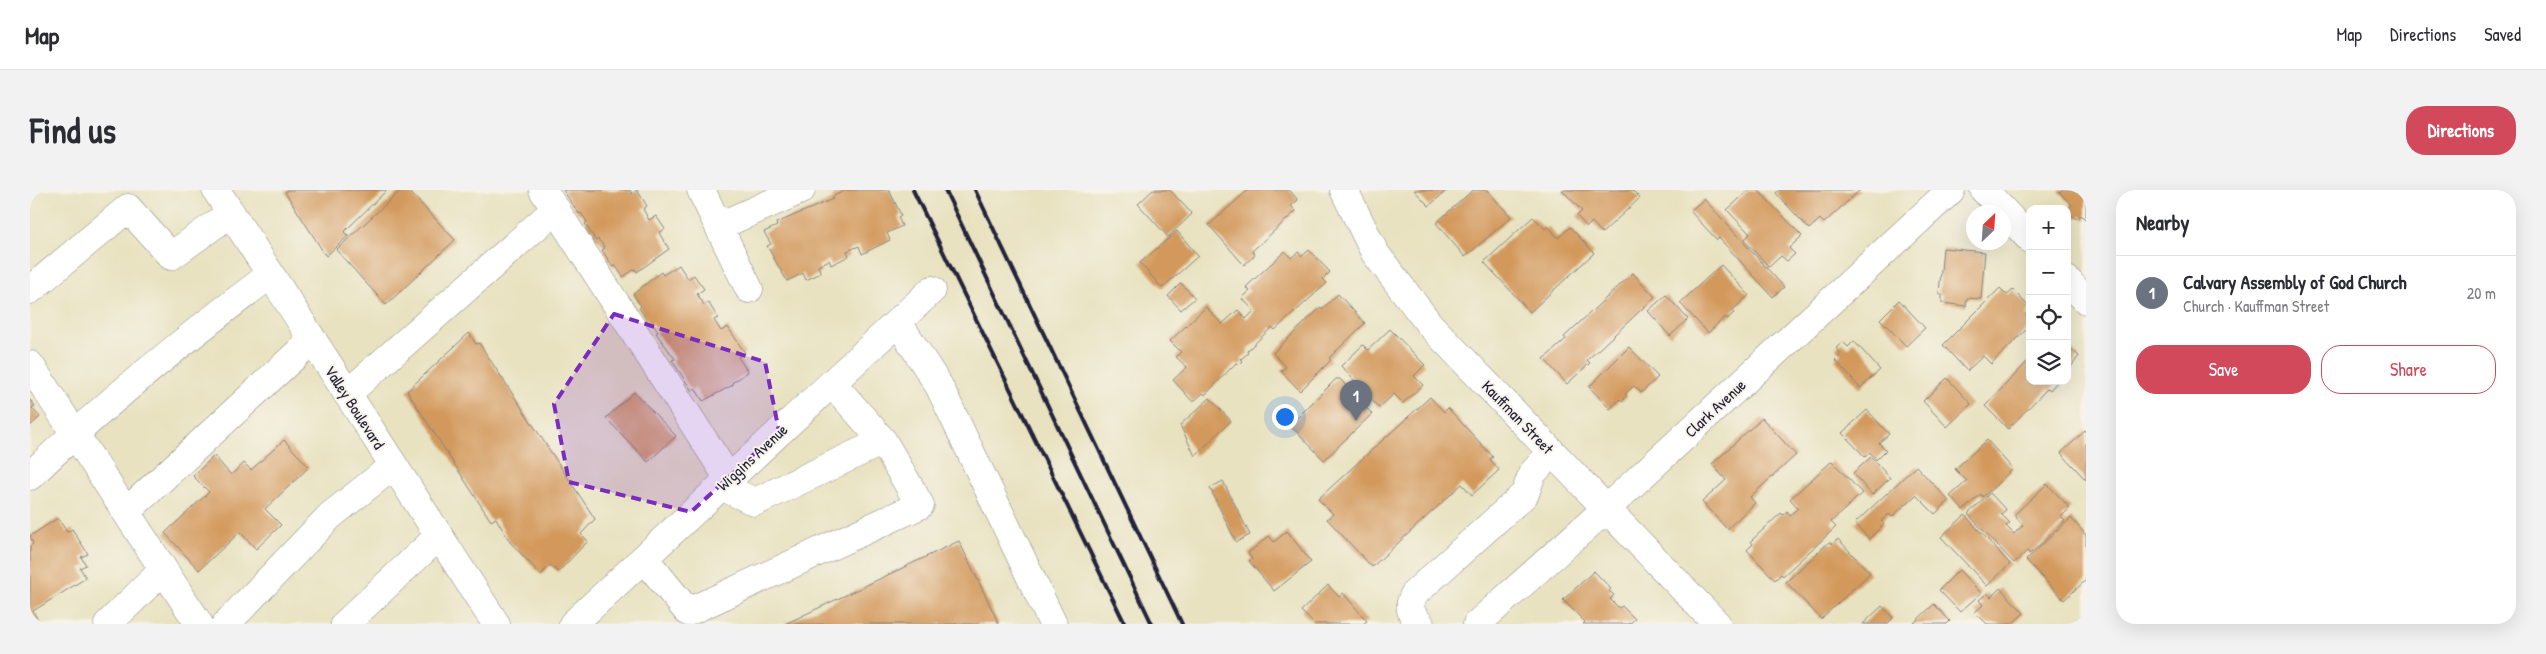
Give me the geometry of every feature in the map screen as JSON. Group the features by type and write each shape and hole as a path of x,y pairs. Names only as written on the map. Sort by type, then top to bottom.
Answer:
{"street":[{"name":"Valley Boulevard","path":"216,190 496,624"},
{"path":"701,190 749,288"},
{"path":"719,226 801,190"},
{"name":"Kauffman Street","path":"1344,190 1375,253 1430,325 1717,624"},
{"name":"Clark Avenue","path":"1477,624 1607,508 1951,190"},
{"path":"1984,190 2026,235"},
{"path":"347,394 550,199 725,482 755,502 883,441"},
{"path":"30,290 128,208 171,256 231,213"},
{"path":"30,476 74,433 212,319 270,275"},
{"path":"2071,284 2086,300"},
{"name":"Wiggins Avenue","path":"573,624 932,290"},
{"path":"898,322 939,386 1053,624"},
{"path":"126,512 312,340"},
{"path":"30,364 198,624"},
{"path":"644,558 688,612 920,505 883,441 832,384"},
{"path":"1415,612 1415,592 1525,494 1532,474 1552,452"},
{"path":"226,624 330,516 393,466"},
{"path":"354,621 438,536"},
{"path":"113,622 164,570"}],"highlighted area":[{"path":"614,314 765,362 779,431 691,512 569,482 554,404"}],"building":[{"path":"288,190 387,190 344,232 348,236 326,256 285,192"},
{"path":"401,190 408,190 455,240 386,305 336,250"},
{"path":"563,190 630,190 632,194 637,190 647,206 643,209 649,220 656,216 665,229 659,233 669,249 637,272 635,269 623,277 615,265 613,267 602,250 605,248 598,239 596,241 585,224 587,222 581,213 579,214"},
{"path":"846,190 889,190 901,215 898,217 902,226 887,233 890,240 862,254 859,246 847,251 849,256 831,265 829,260 818,266 821,273 806,280 803,273 787,281 767,246 771,244 764,232 777,226 776,223 833,199 832,197"},
{"path":"1153,190 1170,190 1192,214 1168,237 1138,204"},
{"path":"1248,190 1289,190 1298,200 1291,206 1296,211 1252,251 1255,255 1244,265 1209,225"},
{"path":"1414,190 1447,190 1429,206"},
{"path":"1473,190 1487,190 1511,217 1465,257 1436,223"},
{"path":"1562,190 1632,190 1640,198 1602,233 1592,222 1587,227 1577,216 1582,211"},
{"path":"1749,190 1758,190 1802,236 1789,248 1795,254 1787,261 1781,256 1769,267 1744,240 1750,234 1727,210"},
{"path":"1779,190 1860,190 1824,223 1820,219 1809,229 1776,193"},
{"path":"2062,190 2086,190 2086,220 2081,215 2076,219 2071,214 2072,205 2059,192"},
{"path":"1704,199 1784,287 1773,297 1719,238 1717,240 1690,211"},
{"path":"1533,217 1545,229 1548,226 1558,238 1570,227 1594,253 1530,312 1484,262"},
{"path":"1177,231 1198,256 1162,288 1140,263"},
{"path":"1943,248 1985,252 1981,299 1967,298 1966,306 1942,303 1942,294 1939,294"},
{"path":"1309,250 1330,272 1323,279 1327,283 1275,330 1272,327 1247,351 1248,353 1241,359 1243,361 1239,365 1236,363 1205,395 1203,393 1193,402 1173,380 1187,367 1176,357 1181,352 1170,341 1206,307 1222,324 1238,310 1246,319 1254,311 1242,298 1250,291 1246,287 1285,251 1291,258 1298,252 1302,256"},
{"path":"679,265 688,279 694,275 704,289 697,294 704,305 708,302 718,318 714,320 721,331 728,327 745,353 738,357 748,372 732,383 733,385 703,401 695,388 692,391 672,360 675,359 656,333 658,332 652,323 650,325 639,308 641,306 633,294 661,272 663,275"},
{"path":"1721,265 1749,295 1732,311 1734,313 1727,319 1725,317 1708,333 1680,303"},
{"path":"1633,273 1655,297 1587,360 1590,363 1567,384 1544,359 1566,339 1564,337"},
{"path":"1181,283 1195,298 1181,310 1168,296"},
{"path":"2000,288 2007,295 2013,290 2026,304 2026,330 1991,364 1983,356 1967,371 1943,345"},
{"path":"1338,294 1365,323 1329,358 1331,360 1300,391 1281,371 1286,367 1273,353 1321,307 1322,309"},
{"path":"1666,295 1688,319 1670,336 1648,311"},
{"path":"1899,300 1925,328 1906,346 1880,319"},
{"path":"1390,329 1425,365 1414,376 1423,385 1403,403 1394,394 1379,408 1341,366 1363,345 1368,350"},
{"path":"469,333 476,344 479,343 595,519 581,534 588,541 558,572 550,565 541,575 510,542 496,518 491,521 407,391"},
{"path":"1854,341 1880,370 1860,388 1835,360 1841,354 1836,348 1843,342 1848,347"},
{"path":"1629,347 1658,377 1641,393 1634,386 1625,394 1627,396 1622,401 1620,399 1610,409 1589,387"},
{"path":"2071,349 2079,356 2071,367"},
{"path":"2026,363 2026,385 2054,385 2050,390 2048,388 2008,429 1985,406"},
{"path":"1947,378 1971,404 1947,427 1923,401"},
{"path":"1336,379 1340,379 1372,414 1324,460 1290,425"},
{"path":"634,392 676,436 648,462 606,418"},
{"path":"1430,397 1444,412 1448,408 1493,457 1490,459 1499,470 1472,495 1462,484 1372,567 1327,519 1333,514 1318,499"},
{"path":"1210,398 1231,421 1195,456 1180,425"},
{"path":"30,400 35,406 32,408 40,417 30,426"},
{"path":"1867,410 1889,434 1879,443 1886,450 1876,460 1870,452 1865,457 1842,433"},
{"path":"1762,418 1796,455 1750,497 1755,503 1727,529 1702,502 1726,480 1712,464"},
{"path":"2086,430 2086,480 2061,453"},
{"path":"284,440 309,467 265,509 281,525 256,549 240,532 199,570 165,533 209,492 193,476 214,456 231,475 244,463 251,470"},
{"path":"1987,440 2013,469 1983,497 1981,494 1963,510 1950,496 1967,481 1955,469"},
{"path":"1871,457 1890,478 1872,495 1853,473"},
{"path":"1832,461 1862,493 1831,522 1836,527 1783,576 1781,574 1775,580 1747,550 1753,544 1751,541 1781,513 1783,515 1787,511 1790,515 1798,508 1790,499"},
{"path":"1916,466 1949,501 1935,514 1916,495 1892,517 1889,514 1881,521 1884,524 1869,539 1855,523"},
{"path":"1223,481 1250,535 1236,542 1210,488"},
{"path":"2047,484 2070,508 2061,517 2065,521 2030,554 2027,551 2014,563 1968,514 1990,493 2006,510 2001,514 2010,523 2006,526 2014,534 2023,525 2014,515"},
{"path":"1965,515 2010,564 1987,586 1941,537"},
{"path":"58,518 67,532 72,529 88,554 81,557 86,565 80,568 86,578 33,611 40,624 30,624 30,546 33,544 30,536"},
{"path":"2071,518 2086,535 2086,580 2064,600 2026,560"},
{"path":"1287,531 1311,562 1274,591 1249,561 1252,559 1248,553 1269,536 1274,542"},
{"path":"1838,539 1870,573 1821,619 1786,582 1829,542 1832,544"},
{"path":"959,541 999,624 785,624"},
{"path":"1959,570 1981,593 1960,612 1939,590"},
{"path":"1594,571 1611,589 1609,591 1614,595 1610,599 1619,608 1622,606 1635,619 1629,624 1583,624 1585,622 1563,600"},
{"path":"1328,585 1339,597 1343,593 1367,621 1363,624 1314,624 1301,611"},
{"path":"2000,588 2024,613 2012,624 1987,624 1975,612 1983,605 1979,600 1987,593 1991,597"},
{"path":"1934,604 1950,621 1947,624 1913,624"},
{"path":"1882,606 1893,618 1887,624 1863,624"}],"railway":[{"path":"913,190 1125,624"},
{"path":"945,190 1152,624"},
{"path":"975,190 1182,624"}],"place":[{"name":"Calvary Assembly of God Church","path":"1356,421"}]}
